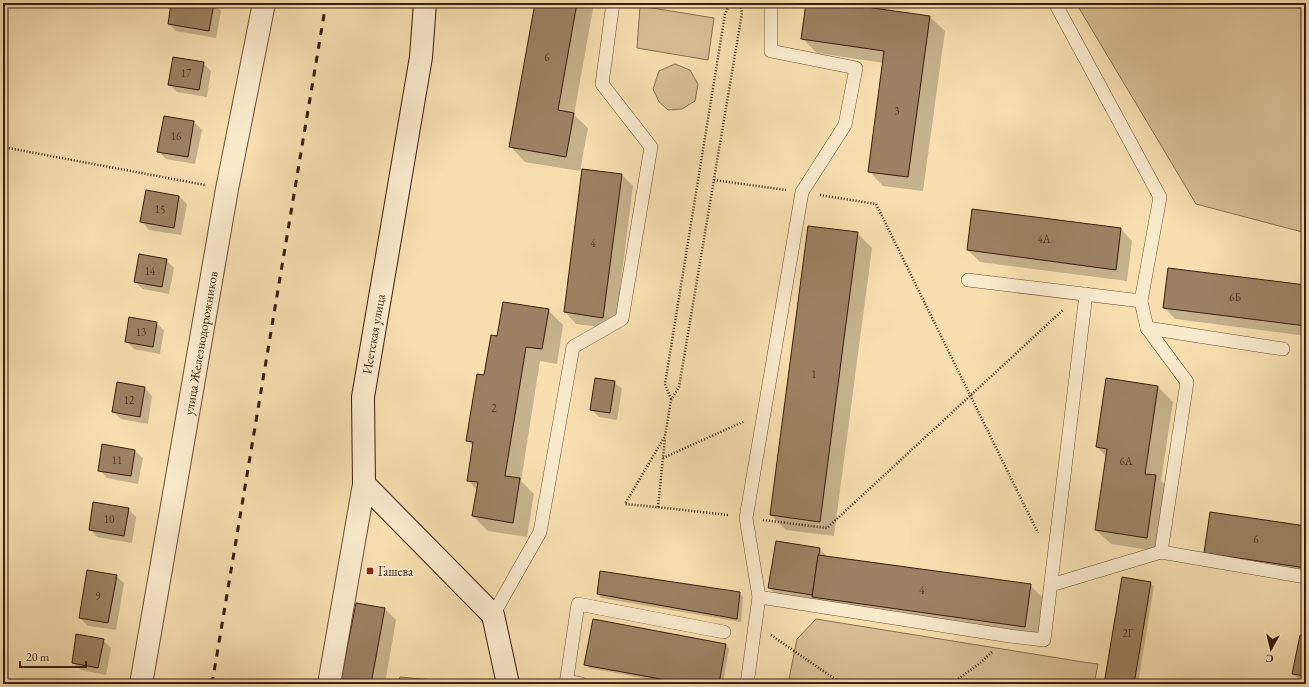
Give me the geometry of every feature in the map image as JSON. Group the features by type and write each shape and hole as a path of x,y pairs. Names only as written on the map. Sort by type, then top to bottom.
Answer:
{"street":[{"name":"улица Железнодорожников","path":"141,684 227,189 264,3"},
{"name":"Исетская улица","path":"329,684 364,484 362,397 421,57 425,3"},
{"path":"364,484 492,616 508,684"}],"lane":[{"path":"492,616 540,532 573,347 622,319 651,147 602,84 612,3"},
{"path":"747,684 760,598 746,518 802,192 845,125 856,68 770,51 771,3"},
{"path":"1055,3 1160,197 1141,301 1147,328 1187,382 1161,552"},
{"path":"968,280 1141,301"},
{"path":"760,598 1044,640 1054,564 1083,294"},
{"path":"1147,328 1284,349"},
{"path":"1051,585 1161,552 1306,577"},
{"path":"582,684 566,682 578,604 724,632"}],"path":[{"path":"671,400 665,384 725,14 730,3"},
{"path":"658,507 665,436 671,400 679,387 742,13 740,3"},
{"path":"3,147 227,189"},
{"path":"714,180 876,204 1054,564"},
{"path":"665,436 625,504 827,528 1083,294"},
{"path":"663,458 764,413"},
{"path":"755,624 842,684"},
{"path":"951,684 979,664 1010,636"}],"shaded area":[{"path":"1076,3 1306,3 1306,233 1196,204"},
{"path":"640,6 714,18 708,60 637,48"},
{"path":"675,64 690,70 698,84 695,101 682,109 668,110 659,102 653,89 659,71"},
{"path":"816,619 1098,664 1094,684 788,684 797,639"},
{"path":"400,677 469,683 469,684 398,684"}],"building":[{"path":"171,3 214,3 209,31 168,24"},
{"path":"535,3 577,3 558,110 574,113 566,157 509,147"},
{"path":"806,3 838,3 930,16 908,177 868,172 884,51 801,39"},
{"path":"173,57 204,62 199,90 168,85"},
{"path":"164,116 194,121 188,157 157,152"},
{"path":"582,169 622,174 603,318 564,312"},
{"path":"146,190 179,196 174,228 140,222"},
{"path":"972,209 1121,228 1116,270 967,250"},
{"path":"808,226 858,232 820,522 770,515"},
{"path":"139,254 167,259 162,287 134,282"},
{"path":"1168,268 1306,285 1306,326 1163,308"},
{"path":"503,302 549,309 542,349 526,347 505,476 520,478 513,523 472,516 478,482 467,481 473,442 466,441 477,374 484,375 491,335 497,336"},
{"path":"129,317 157,322 153,347 125,342"},
{"path":"595,378 615,381 610,413 590,410"},
{"path":"1106,378 1158,386 1145,474 1156,475 1147,538 1095,530 1107,449 1096,447"},
{"path":"117,382 145,387 140,417 112,412"},
{"path":"102,444 135,450 131,476 98,471"},
{"path":"93,502 129,508 124,536 89,530"},
{"path":"1210,512 1306,526 1306,568 1204,553"},
{"path":"776,541 820,548 812,595 768,588"},
{"path":"818,555 1031,584 1025,627 812,597"},
{"path":"87,570 117,575 108,623 79,618"},
{"path":"600,571 740,592 737,619 597,594"},
{"path":"1122,577 1151,582 1134,684 1104,684"},
{"path":"356,603 385,608 371,684 340,684"},
{"path":"593,619 726,644 719,684 688,684 584,665"},
{"path":"76,634 104,639 98,668 72,663"},
{"path":"1300,635 1306,637 1306,676 1292,674"}],"railway":[{"path":"212,684 326,3"}],"place":[{"name":"Гашева","path":"370,571"}]}
